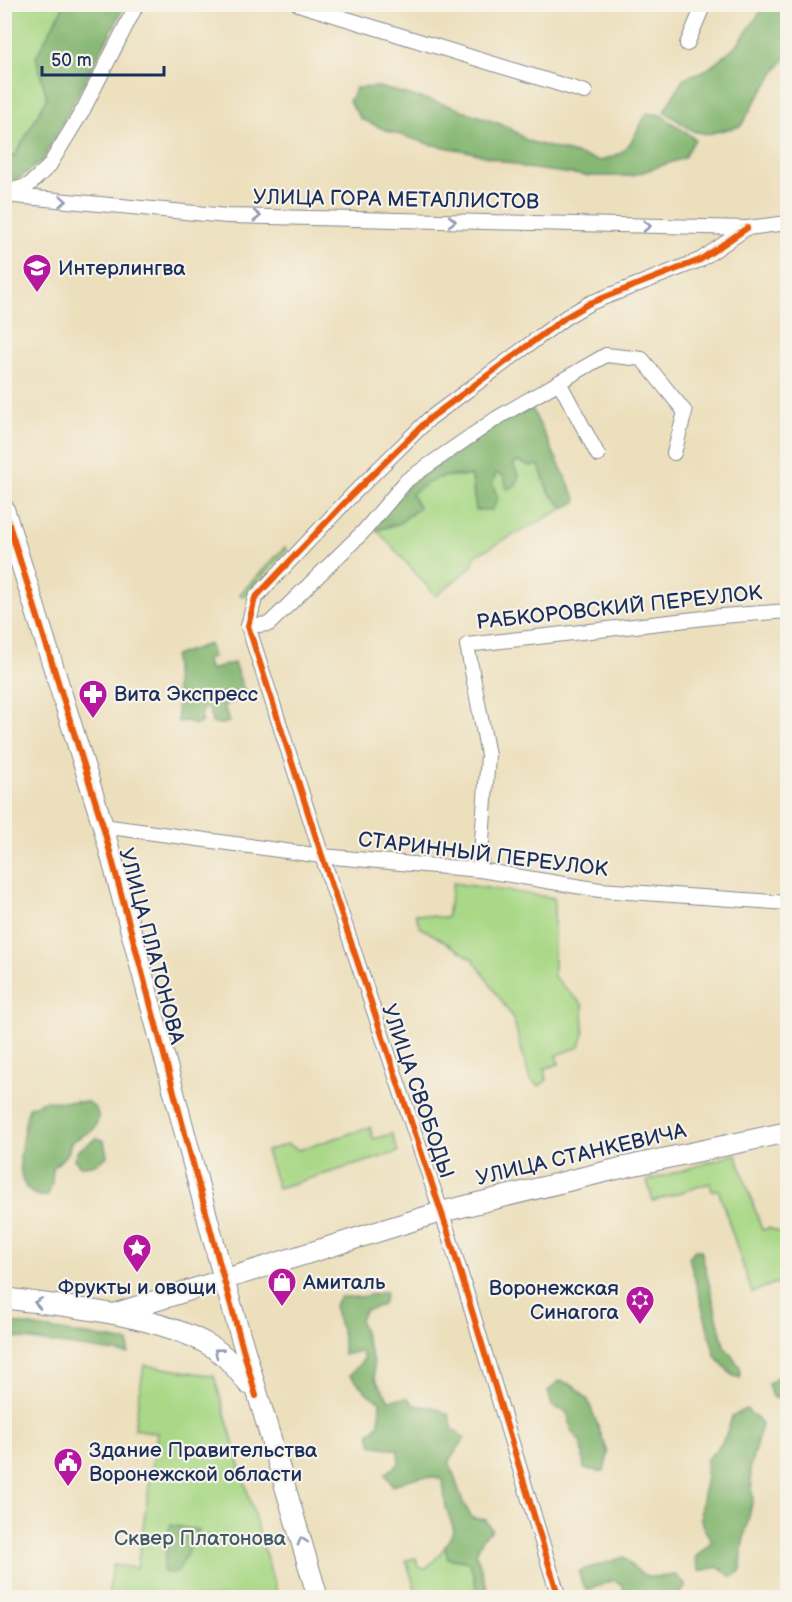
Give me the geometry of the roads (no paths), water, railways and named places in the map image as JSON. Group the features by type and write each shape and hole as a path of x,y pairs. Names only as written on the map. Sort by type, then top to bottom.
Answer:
{"street":[{"path":"4,194 28,185 49,166 83,110 137,4"},
{"path":"298,4 585,92"},
{"path":"687,44 704,4"},
{"name":"УЛИЦА ГОРА МЕТАЛЛИСТОВ","path":"4,194 228,216 747,228 788,224"},
{"path":"674,453 685,412 642,359 606,355 497,418 407,480 364,531 269,624 248,626 255,598 352,495 429,419 566,317 590,303 700,260 747,228"},
{"path":"559,382 598,455"},
{"name":"УЛИЦА ПЛАТОНОВА","path":"4,509 103,826 256,1396 318,1598"},
{"name":"РАБКОРОВСКИЙ ПЕРЕУЛОК","path":"480,870 488,755 467,645 722,616 788,611"},
{"name":"УЛИЦА СВОБОДЫ","path":"248,626 441,1212 559,1598"},
{"name":"СТАРИННЫЙ ПЕРЕУЛОК","path":"103,826 322,856 480,870 600,890 788,903"},
{"name":"УЛИЦА СТАНКЕВИЧА","path":"113,1314 441,1212 625,1167 788,1132"},
{"path":"4,1298 113,1314 180,1331 211,1346 233,1364 256,1396"}],"place":[{"name":"Интерлингва","path":"37,294"},
{"name":"Вита Экспресс","path":"93,720"},
{"name":"Фрукты и овощи","path":"137,1274"},
{"name":"Амиталь","path":"282,1308"},
{"name":"Воронежская Синагога","path":"640,1326"},
{"name":"Здание Правительства Воронежской области","path":"68,1488"}],"park label":[{"name":"Сквер Платонова","path":"200,1538"}]}
